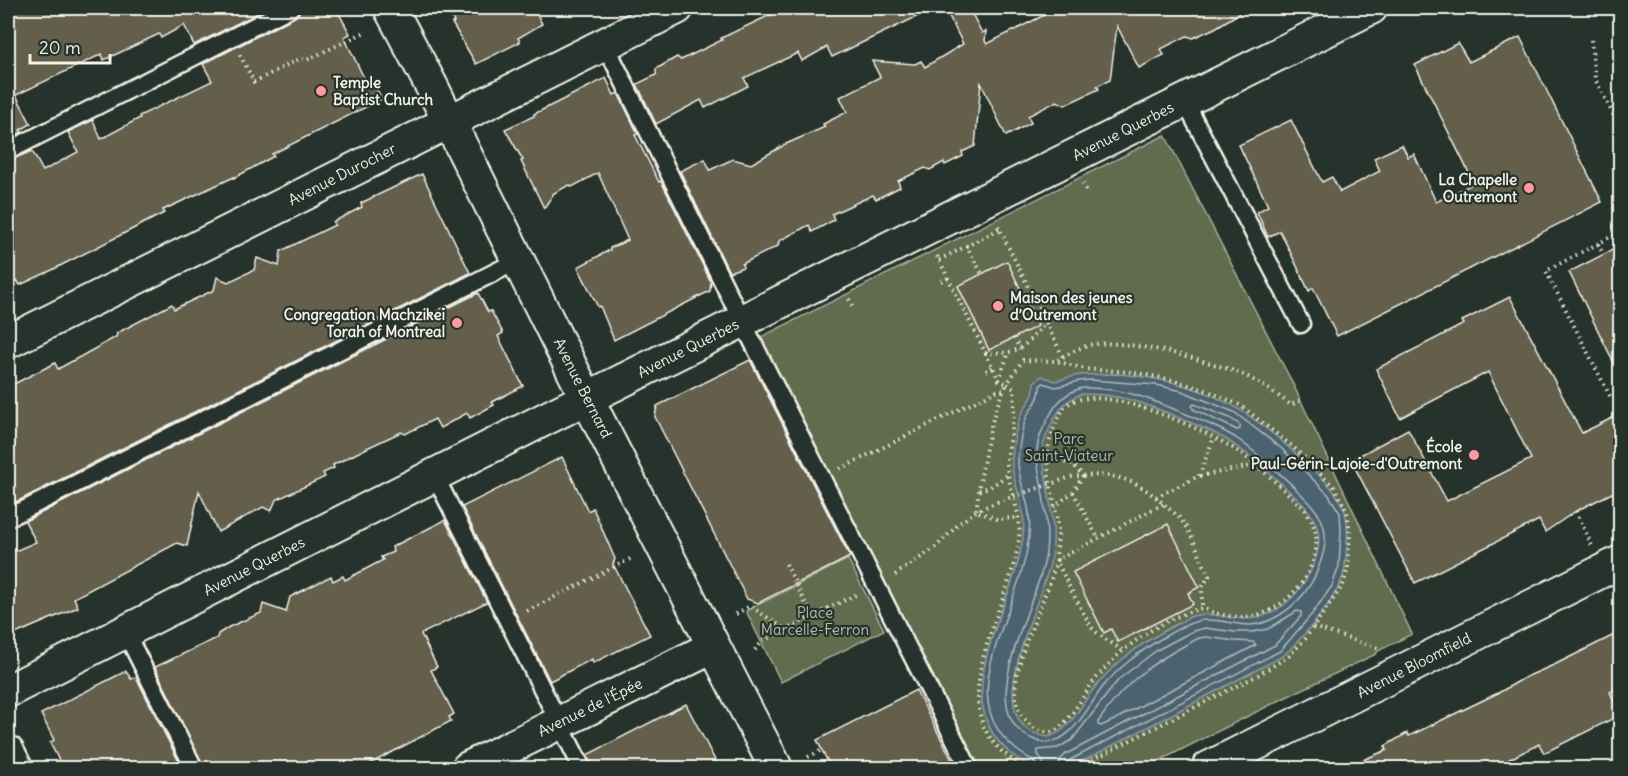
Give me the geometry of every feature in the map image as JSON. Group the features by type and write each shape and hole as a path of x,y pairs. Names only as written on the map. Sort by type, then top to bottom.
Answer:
{"street":[{"name":"Avenue Bernard","path":"390,8 776,768"},
{"name":"Avenue Durocher","path":"8,342 448,120 677,8"},
{"name":"Avenue Querbes","path":"8,691 742,321 1371,8"},
{"name":"Avenue Bloomfield","path":"1208,768 1620,562"},
{"name":"Avenue de l'Épée","path":"468,768 713,647"},
{"path":"8,752 16,768"}],"lane":[{"path":"8,151 290,8"},
{"path":"605,44 742,321 969,768"},
{"path":"1184,100 1301,324"},
{"path":"8,518 519,260"},
{"path":"435,476 582,768"},
{"path":"125,631 194,768"}],"path":[{"path":"231,38 254,82 299,59 307,60 365,32"},
{"path":"1591,40 1595,79 1620,128"},
{"path":"997,224 1063,357"},
{"path":"939,260 1000,230"},
{"path":"1610,396 1546,271 1620,232"},
{"path":"1598,244 1603,254"},
{"path":"936,254 999,380 1014,389 1015,405 1008,458 1009,474 1020,518 1019,537 1016,560 984,649 978,691 979,707 987,732 1004,754 1027,768"},
{"path":"972,256 981,274"},
{"path":"941,281 948,278"},
{"path":"986,353 1008,354 1019,350 1046,323"},
{"path":"1014,338 1023,360"},
{"path":"1056,361 1090,345 1144,348 1233,371 1255,381 1291,405 1303,399"},
{"path":"999,380 1008,354"},
{"path":"1023,360 1041,359 1085,369 1131,372 1173,380 1235,402 1292,446 1334,487 1349,516 1348,568 1338,595 1297,648 1285,659 1258,675 1076,768"},
{"path":"1020,518 997,519 976,512 998,403 1003,390 1023,360"},
{"path":"986,371 993,367"},
{"path":"832,473 996,391 1003,390"},
{"path":"1081,398 1112,400 1137,405 1214,437 1257,465 1310,517 1316,537 1311,564 1292,594 1284,602 1263,613 1253,616 1233,616 1202,608 1188,612 1154,629 1122,651 1054,731 1048,733 1041,731 1026,721 1016,700 1022,654 1057,560 1059,529 1047,459 1050,436 1066,406 1081,398"},
{"path":"1199,476 1214,437"},
{"path":"1047,459 1072,464 1083,476"},
{"path":"1156,497 1199,476 1257,465"},
{"path":"979,490 990,487 1009,474"},
{"path":"997,502 1071,477 1102,474 1129,480 1156,497 1182,521 1209,576 1203,588 1202,608"},
{"path":"1054,507 1073,492 1083,476"},
{"path":"1073,492 1098,538"},
{"path":"1057,560 1163,504"},
{"path":"1576,511 1592,546"},
{"path":"507,620 634,557"},
{"path":"1057,560 1092,628 1122,651"},
{"path":"786,564 812,616"},
{"path":"736,614 750,606 786,630"},
{"path":"1313,627 1387,651"},
{"path":"808,757 822,750"}],"green space":[{"name":"Parc Saint-Viateur","path":"1165,135 1291,380 1412,634 1145,768 976,768 757,339"},
{"name":"Place Marcelle-Ferron","path":"848,559 884,630 781,682 746,611"}],"water":[{"path":"1117,374 1170,382 1214,396 1255,420 1315,471 1338,497 1344,509 1347,524 1346,560 1339,586 1326,608 1283,656 1079,763 1054,769 1037,767 1021,761 993,735 983,711 982,685 986,657 1014,575 1023,538 1023,515 1012,465 1017,426 1032,397 1034,382 1042,376 1055,381 1079,375","holes":["1082,394 1123,398 1161,410 1212,432 1243,451 1274,476 1309,512 1319,535 1318,548 1305,581 1284,605 1263,616 1247,619 1215,615 1192,616 1163,632 1123,659 1099,682 1067,726 1048,737 1026,728 1015,710 1014,686 1019,657 1052,555 1053,527 1043,462 1043,446 1053,421 1064,404"]}],"building":[{"path":"8,8 268,8 194,45 184,25 161,38 159,34 104,60 102,54 16,95 31,124 8,139"},
{"path":"300,8 336,8 350,34 344,37 367,84 372,81 382,99 272,154 274,156 234,178 163,210 164,213 50,271 20,285 17,280 8,285 8,161 32,151 43,171 78,152 68,132 93,120 101,139 140,118 139,116 212,81 203,64 295,17"},
{"path":"447,8 534,8 542,24 518,38 520,42 476,64 452,23 454,22"},
{"path":"785,8 935,8 832,57 827,47 802,61 798,53 744,78 748,86 705,108 701,100 656,124 637,84 656,75 656,69 677,57 681,60"},
{"path":"945,8 969,8 982,33 986,31 987,44 1058,8 1248,8 1215,28 1193,38 1187,36 1161,49 1164,55 1139,68 1117,26 1110,80 1097,86 1099,89 1065,105 1057,101 1028,116 1031,123 1006,136 981,83 975,146 962,152 963,156 945,165 944,162 930,170 925,168 898,181 900,187 876,199 873,195 832,214 834,220 812,232 809,225 779,241 778,246 742,264 743,267 729,272 680,171 705,159 710,170 733,159 751,164 786,144 825,127 823,124 847,112 840,97 880,77 872,61 915,64 921,61 925,67 963,44"},
{"name":"La Chapelle Outremont","path":"1520,37 1602,202 1337,336 1313,288 1309,291 1280,231 1268,237 1257,212 1268,206 1239,145 1291,120 1322,182 1332,177 1340,192 1380,171 1374,158 1402,145 1408,157 1414,154 1436,202 1474,183 1415,65 1458,43 1469,62"},
{"path":"606,78 614,95 618,93 638,134 635,135 659,182 661,181 711,282 710,291 614,340 600,306 598,307 578,267 628,240 598,173 572,187 569,185 554,193 544,208 521,161 523,160 505,129"},
{"path":"422,174 470,273 16,502 8,485 8,387 55,363 58,369 116,337 117,333 172,304 174,309 214,290 217,277 228,282 254,270 257,258 279,266 281,251 335,225 333,222 362,207 361,203"},
{"path":"1620,246 1620,375 1569,272"},
{"name":"Maison des jeunes d’Outremont","path":"1007,261 1038,326 989,350 958,286"},
{"path":"478,293 503,333 498,336 523,386 492,402 494,405 470,418 467,413 440,428 435,419 405,434 401,432 367,448 333,465 334,468 323,473 325,477 276,500 271,511 263,507 218,532 199,491 187,546 177,543 74,598 78,607 8,637 8,554 36,542 25,521"},
{"path":"1510,297 1582,433 1620,414 1620,489 1576,511 1545,532 1539,520 1415,583 1351,460 1408,429 1447,501 1531,459 1488,372 1400,418 1376,369 1464,324 1462,321"},
{"path":"750,360 850,557 758,603 747,599 655,417 657,406"},
{"path":"562,457 588,511 593,508 615,559 613,564 650,635 593,663 592,659 550,681 462,507"},
{"path":"445,520 487,602 421,634 437,667 431,670 454,714 449,717 451,721 362,768 204,768 155,667 217,638 218,634 229,627 261,613 263,604 286,612 290,597 331,576 333,581 343,576 345,580 383,560 381,557 393,552 392,547"},
{"path":"1168,524 1199,587 1188,593 1193,604 1118,642 1111,629 1104,633 1073,572"},
{"path":"1620,632 1620,687 1610,692 1620,715 1544,753 1539,744 1492,768 1343,768 1387,750 1385,746 1407,733 1409,736"},
{"path":"126,671 131,679 136,677 182,768 63,768 50,743 54,740 41,714"},
{"path":"916,690 956,768 831,768 817,740"},
{"path":"686,704 719,768 592,768 587,755"}],"place":[{"name":"Temple Baptist Church","path":"321,91"},
{"name":"La Chapelle Outremont","path":"1529,188"},
{"name":"Maison des jeunes d’Outremont","path":"998,306"},
{"name":"Congregation Machzikei Torah of Montreal","path":"457,323"},
{"name":"École Paul-Gérin-Lajoie-d'Outremont","path":"1474,455"}]}
